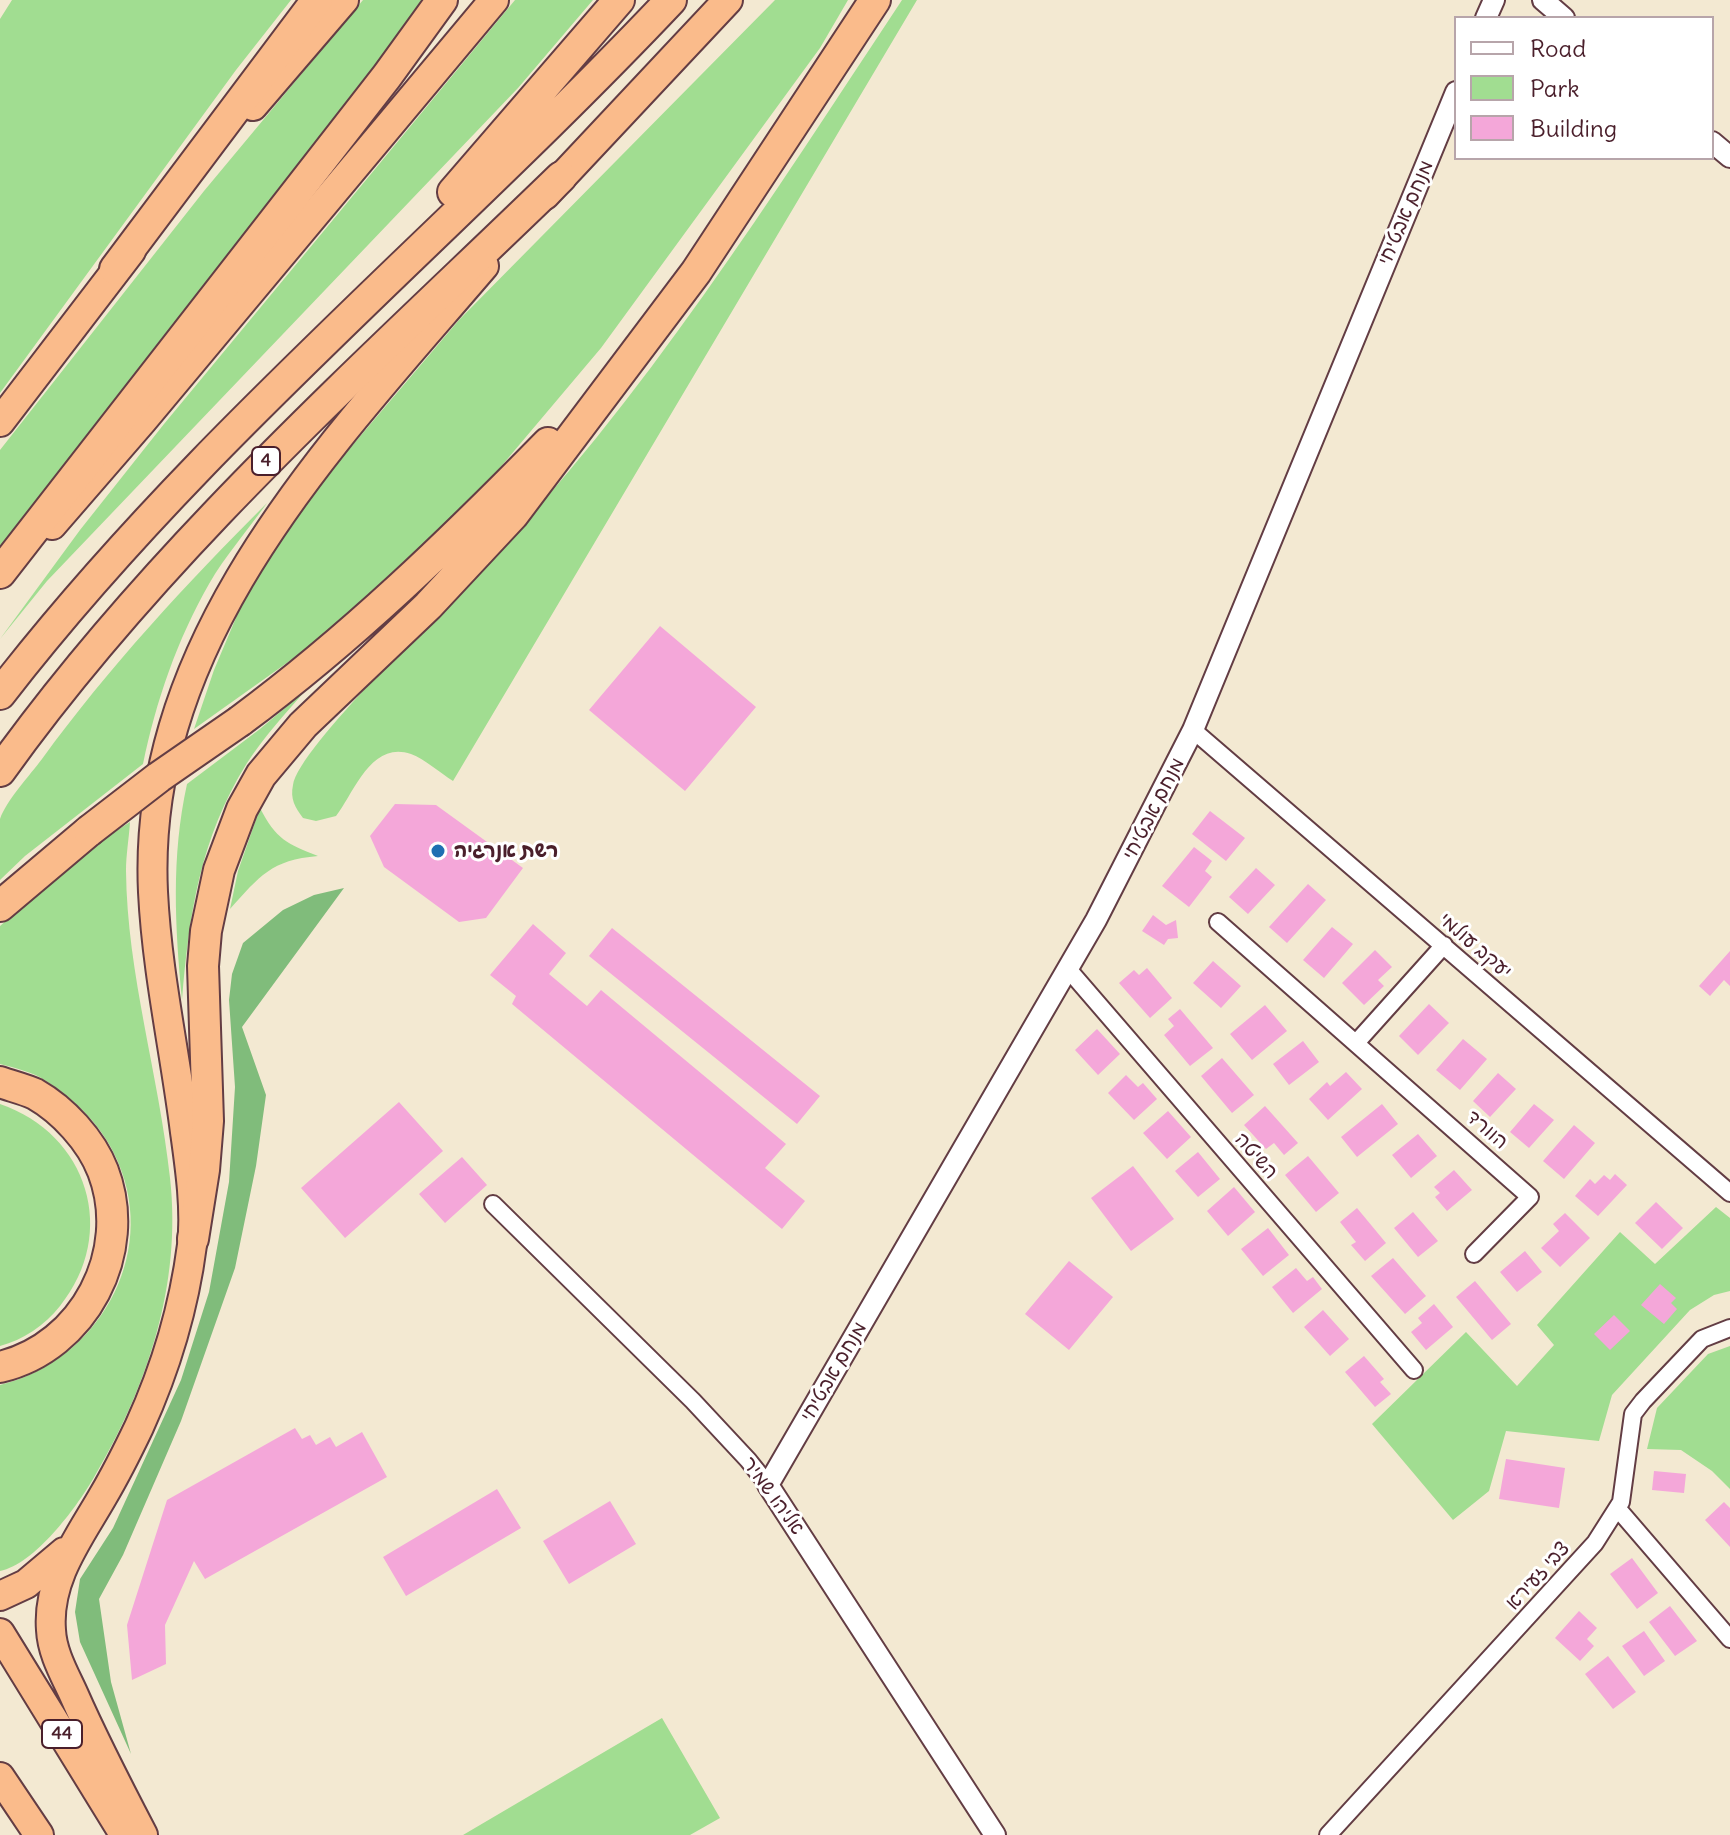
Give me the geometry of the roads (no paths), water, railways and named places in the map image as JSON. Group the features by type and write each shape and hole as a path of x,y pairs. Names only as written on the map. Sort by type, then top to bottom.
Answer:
{"highway":[{"path":"0,422 317,0"},
{"path":"115,269 344,0"},
{"path":"0,575 378,88 442,0"},
{"path":"0,575 89,484 494,0"},
{"path":"300,368 619,0"},
{"name":"4","path":"0,694 45,636 141,527 671,0"},
{"name":"4","path":"0,771 86,659 231,497 561,177 728,0"},
{"path":"143,1835 61,1668 51,1635 51,1604 56,1580 123,1460 160,1375 184,1294 204,1170 208,1121 203,979 205,943 219,870 242,809 261,775 303,725 428,606 513,515 696,272 873,0"},
{"path":"193,1239 188,1152 162,985 153,891 157,806 180,708 199,657 224,606 252,556 297,492 335,440 561,177"},
{"path":"0,906 159,777 240,721 335,648 452,542 614,375 655,327"},
{"path":"0,1082 35,1094 61,1114 83,1138 102,1169 111,1203 112,1226 105,1269 86,1308 70,1328 36,1354 0,1367"},
{"path":"0,1596 26,1584 56,1560 81,1534"},
{"name":"44","path":"0,1633 124,1835"},
{"path":"0,1777 39,1835"}],"street":[{"path":"1543,0 1562,16"},
{"name":"מנחם אבטיחי","path":"768,1485 1068,969 1126,864 1193,730 1454,97"},
{"path":"1714,144 1730,157"},
{"name":"יעקב עולמי","path":"1193,730 1730,1193"},
{"name":"הוורד","path":"1218,922 1530,1197 1474,1254"},
{"path":"1356,1043 1444,945"},
{"name":"השיטה","path":"1068,969 1414,1370"},
{"name":"אליהו שמיר","path":"493,1204 693,1401 768,1485 995,1835"},
{"name":"צבי זעירא","path":"1328,1835 1595,1543 1618,1509 1633,1414 1702,1339 1730,1328"},
{"path":"1618,1509 1730,1639"}],"place":[{"name":"רשת אנרגיה","path":"438,851"}]}
